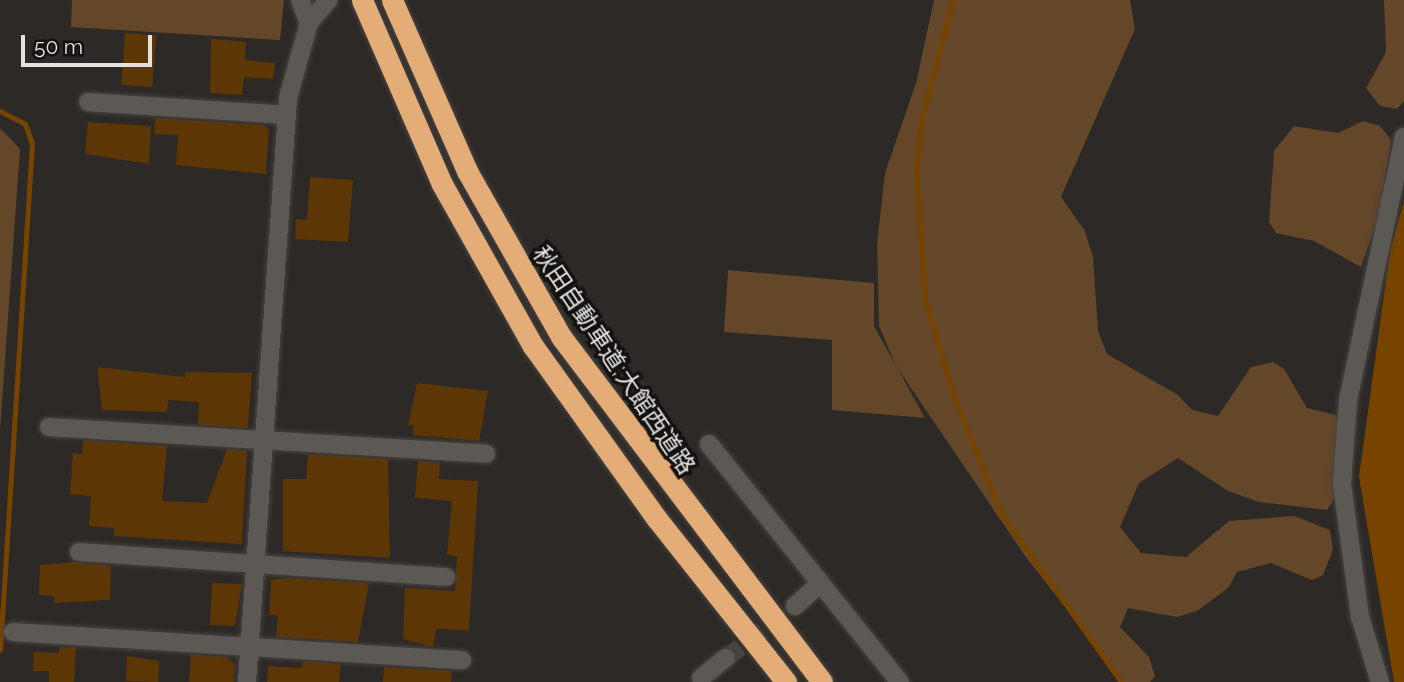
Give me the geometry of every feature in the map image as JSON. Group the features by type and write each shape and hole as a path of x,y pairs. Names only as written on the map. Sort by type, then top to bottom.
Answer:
{"highway":[{"path":"362,0 442,184 534,346 657,519 786,682"},
{"name":"秋田自動車道;大館西道路","path":"393,0 467,171 562,338 822,682"}],"street":[{"path":"300,0 309,23"},
{"path":"247,682 287,116 309,23 328,0"},
{"path":"88,102 287,116"},
{"path":"1380,682 1360,617 1342,484 1348,400 1404,136"},
{"path":"48,427 486,454"},
{"path":"709,444 818,585 900,682"},
{"path":"79,552 446,577"},
{"path":"795,606 818,585"},
{"path":"13,632 462,660"},
{"path":"701,678 726,658"}],"shaded area":[{"path":"72,0 284,0 280,40 71,27"},
{"path":"934,0 1130,0 1135,29 1061,197 1085,231 1093,257 1098,331 1107,354 1178,395 1192,410 1218,416 1251,367 1273,362 1284,369 1307,408 1335,415 1339,423 1336,496 1327,510 1259,502 1228,491 1178,458 1139,483 1120,527 1141,553 1186,557 1229,521 1294,516 1330,530 1333,550 1323,575 1312,580 1271,563 1237,572 1228,588 1197,611 1177,617 1128,608 1120,627 1149,657 1155,676 1150,682 1124,682 1025,556 896,366 879,326 877,244 885,173 916,83"},
{"path":"1384,0 1404,0 1404,101 1397,109 1380,106 1366,88 1386,52"},
{"path":"1363,121 1380,126 1391,140 1379,216 1361,267 1314,241 1276,233 1269,222 1274,151 1294,126 1338,133"},
{"path":"0,128 20,149 0,430"},
{"path":"1404,201 1404,682 1394,682 1359,477 1390,251"},
{"path":"728,270 874,283 874,326 925,418 832,410 832,340 724,332"}],"building":[{"path":"125,33 156,35 152,87 121,85"},
{"path":"211,39 246,42 245,60 275,63 273,79 244,77 242,95 210,93"},
{"path":"155,118 263,125 269,129 266,174 176,165 178,135 154,134"},
{"path":"88,122 151,126 149,164 85,154"},
{"path":"310,177 353,180 348,242 295,239 296,219 307,220"},
{"path":"97,367 185,377 185,372 252,373 248,428 198,425 199,402 168,400 167,412 102,410"},
{"path":"417,383 488,391 479,441 413,435 414,426 408,425"},
{"path":"83,440 167,446 162,501 207,503 227,449 247,451 242,544 114,536 114,528 89,526 91,496 70,494 73,453 82,454"},
{"path":"308,454 388,459 390,558 283,551 283,479 306,479"},
{"path":"418,461 440,463 439,479 478,481 469,630 436,629 433,647 403,639 405,588 455,591 457,556 447,555 452,501 415,498"},
{"path":"75,562 111,566 110,600 54,603 54,596 39,595 40,565"},
{"path":"288,578 369,583 358,642 276,637 278,615 269,615 271,580"},
{"path":"212,583 242,584 235,626 210,625"},
{"path":"59,647 76,648 74,682 49,682 49,671 33,671 34,652 59,653"},
{"path":"191,654 226,657 235,664 234,682 189,682"},
{"path":"127,656 159,661 158,682 126,681"},
{"path":"302,661 341,664 339,682 267,682 268,666 302,668"},
{"path":"384,667 452,671 451,682 383,682"}],"waterway":[{"path":"953,0 922,117 916,171 925,299 955,400 1002,515 1121,682"},
{"path":"0,111 25,124 32,143 0,650"}],"tunnel":[{"path":"726,658 795,606"}]}
